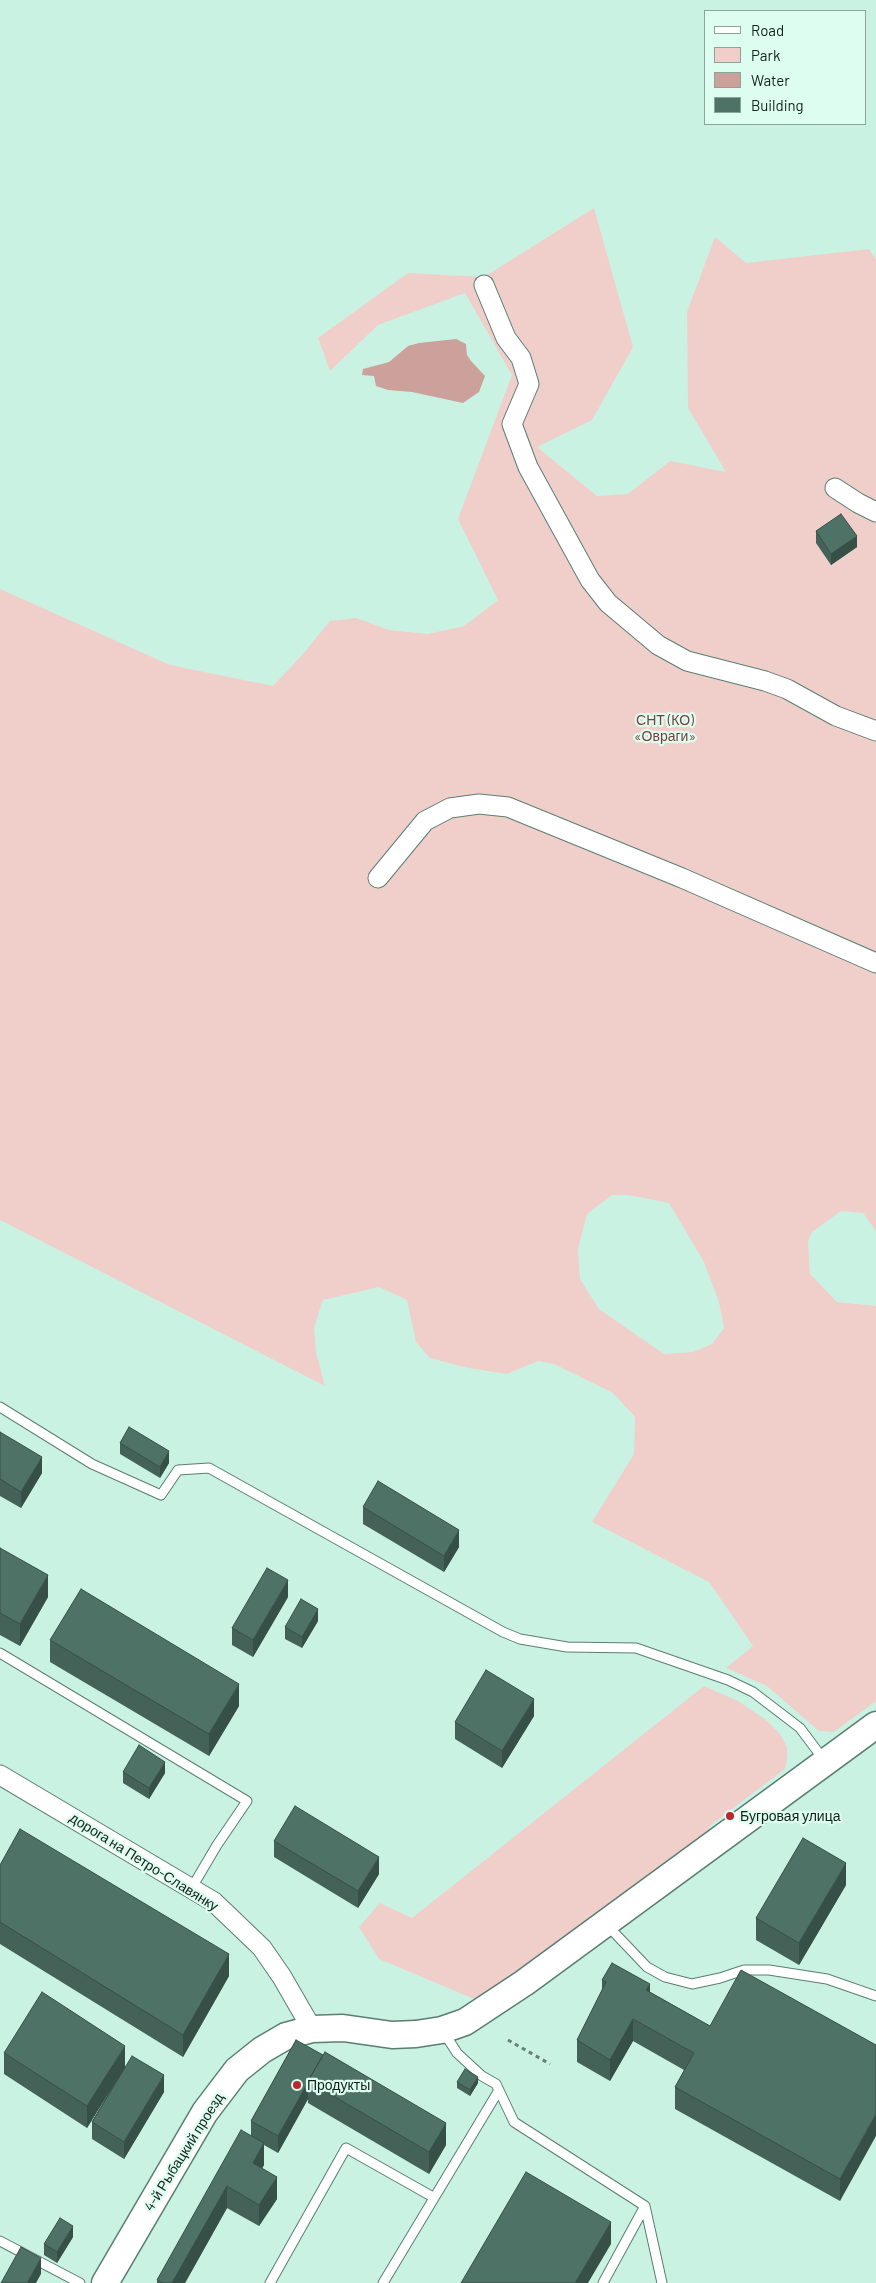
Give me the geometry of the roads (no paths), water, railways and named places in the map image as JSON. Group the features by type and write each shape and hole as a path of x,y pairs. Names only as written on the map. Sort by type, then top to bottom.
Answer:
{"street":[{"path":"484,284 506,338 521,358 529,384 512,424 528,467 590,580 608,603 658,645 687,661 765,680 787,689 836,716 876,730"},
{"path":"835,488 876,512"},
{"path":"378,878 425,821 450,808 479,804 508,807 682,878 876,963"},
{"path":"312,2029 344,2028 392,2034 416,2034 442,2030 472,2019 876,1726"},
{"name":"дорога на Петро-Славянку","path":"0,1775 214,1902 262,1948 282,1977 312,2029"},
{"name":"4-й Рыбацкий проезд","path":"105,2283 205,2112 237,2070 262,2050 286,2036 312,2029"}],"lane":[{"path":"0,1407 92,1464 161,1495 178,1470 209,1468 503,1632 520,1639 567,1647 636,1648 728,1680 753,1692 800,1728 826,1762"},
{"path":"0,1653 247,1801 217,1845 191,1889"},
{"path":"605,1923 647,1967 665,1978 692,1984 744,1970 769,1970 827,1980 875,1993"},
{"path":"442,2030 457,2053 482,2076 496,2084 514,2122 645,2206 662,2283"},
{"path":"383,2283 499,2090"},
{"path":"270,2283 346,2148 433,2197"},
{"path":"604,2283 645,2206"},
{"path":"0,2241 80,2283"}],"water":[{"path":"456,339 466,344 467,355 485,376 479,392 463,403 412,392 388,390 376,386 374,376 362,375 363,369 389,362 408,346"}],"place":[{"name":"Бугровая улица","path":"730,1816"},
{"name":"Продукты","path":"297,2085"}],"park label":[{"name":"СНТ (КО) «Овраги»","path":"665,728"}]}
